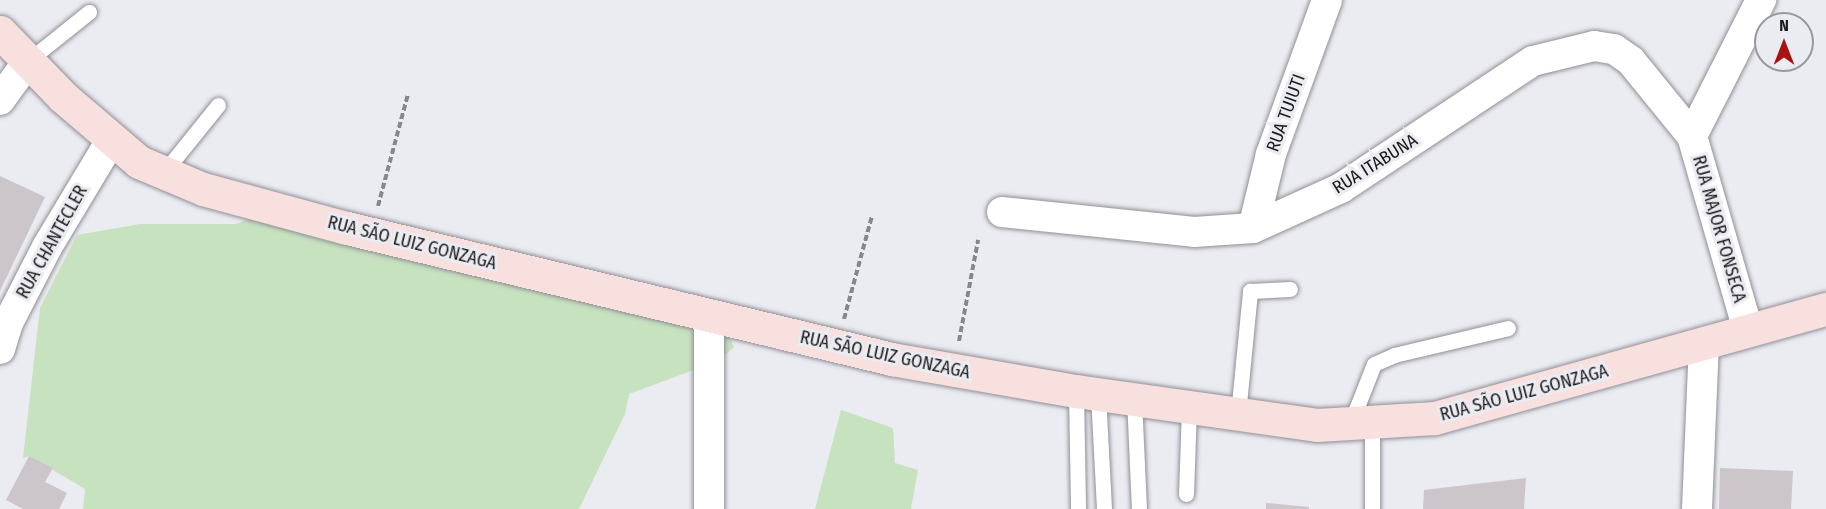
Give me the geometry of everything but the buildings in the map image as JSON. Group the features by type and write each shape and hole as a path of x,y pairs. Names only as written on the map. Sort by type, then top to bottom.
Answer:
{"main road":[{"name":"RUA SÃO LUIZ GONZAGA","path":"0,32 63,97 139,162 203,189 370,233 836,346 954,371 1087,393 1317,425 1435,418 1826,309"}],"street":[{"name":"RUA TUIUTI","path":"1253,228 1271,154 1327,0"},
{"name":"RUA MAJOR FONSECA","path":"1748,330 1692,136 1761,0"},
{"name":"RUA ITABUNA","path":"1002,212 1194,232 1253,228 1341,188 1533,61 1594,46 1614,49 1631,61 1692,136"},
{"path":"0,100 29,60"},
{"name":"RUA CHANTECLER","path":"0,349 8,323 46,247 112,139"},
{"path":"709,315 709,509"},
{"path":"1697,509 1704,343"}],"lane":[{"path":"29,60 89,12"},
{"path":"164,172 218,105"},
{"path":"1238,414 1250,291 1290,289"},
{"path":"1372,509 1362,422 1374,364 1394,355 1508,328"},
{"path":"1078,509 1087,393"},
{"path":"1087,393 1104,509"},
{"path":"1134,399 1139,509"},
{"path":"1186,494 1189,407"}],"path":[{"path":"370,233 408,94"},
{"path":"836,346 872,216"},
{"path":"954,371 978,240"}],"green space":[{"path":"289,202 724,325 734,347 718,361 629,394 625,414 579,509 83,509 85,489 29,456 23,458 40,308 77,235 140,224 236,224"},
{"path":"841,410 893,428 895,463 918,470 911,509 815,509"}]}
